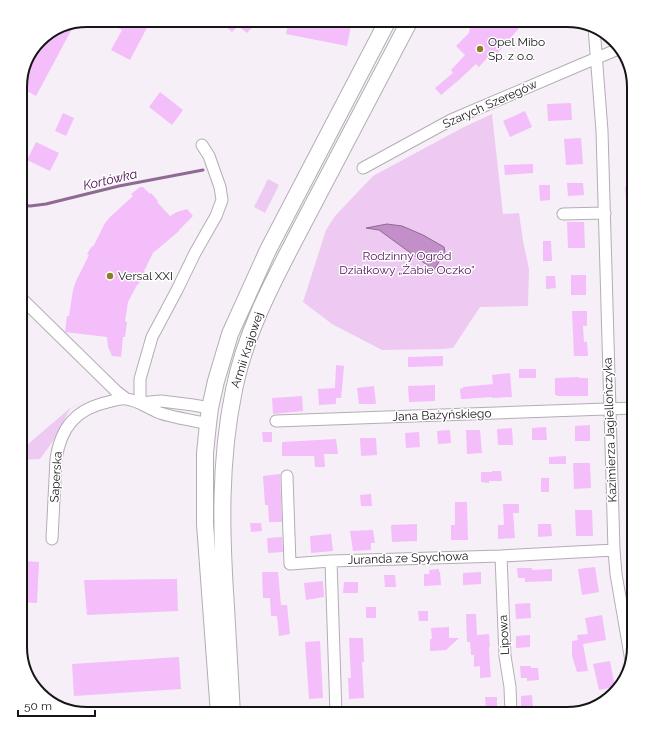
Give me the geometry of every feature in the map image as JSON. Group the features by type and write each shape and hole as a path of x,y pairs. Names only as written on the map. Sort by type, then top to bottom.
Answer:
{"main road":[{"name":"Armii Krajowej","path":"218,707 205,524 208,424 216,381 230,334 268,250 384,27"},
{"name":"Armii Krajowej","path":"232,707 222,514 224,461 228,419 234,388 254,326 268,294 406,27"},
{"path":"210,408 228,419"},
{"path":"208,424 228,419"}],"street":[{"name":"Kazimierza Jagiellończyka","path":"595,34 602,131 614,550 616,574 627,625"},
{"name":"Szarych Szeregów","path":"362,168 451,120 615,50"},
{"path":"140,403 140,379 152,336 216,216 222,200 220,187 209,156 202,145"},
{"path":"563,214 604,213"},
{"path":"27,304 125,398 160,412 208,424"},
{"name":"Saperska","path":"52,539 56,459 57,451 65,430 73,419 83,411 99,404 125,398"},
{"path":"140,403 161,401 210,408"},
{"name":"Jana Bażyńskiego","path":"276,421 627,408"},
{"name":"Juranda ze Spychowa","path":"287,476 290,564 331,561 501,556 614,550"},
{"name":"Lipowa","path":"501,556 505,656 510,688 511,707"},
{"path":"331,561 336,707"}],"green space":[{"name":"Rodzinny Ogród Działkowy „Żabie Oczko”","path":"492,114 503,214 519,213 529,269 528,306 480,307 453,348 382,350 332,324 303,302 326,230 335,216 373,176 462,128"},
{"path":"268,179 279,185 265,213 254,207"},
{"path":"89,398 70,409 53,441 40,459 27,460 27,445 69,409"}],"shaded area":[{"path":"387,224 402,226 423,235 444,247 445,252 434,270 379,230 366,228"}],"building":[{"path":"116,27 147,27 130,60 111,50 122,30"},
{"path":"226,27 237,27 232,32"},
{"path":"239,27 253,27 247,33"},
{"path":"288,27 351,27 347,46 286,34"},
{"name":"Opel Mibo Sp. z o.o.","path":"470,27 520,27 495,56 492,53 479,67 476,64 441,95 435,88 453,73 451,70 465,55 456,46 469,33"},
{"path":"72,29 36,96 27,91 29,71 33,60 39,50 47,42 57,35"},
{"path":"160,92 183,110 172,125 149,107"},
{"path":"571,103 572,120 548,121 547,104"},
{"path":"525,111 532,127 510,137 503,121"},
{"path":"63,113 74,118 66,136 55,131"},
{"path":"581,138 583,164 566,165 564,139"},
{"path":"36,142 59,153 50,171 27,160"},
{"path":"533,164 533,173 505,175 504,165"},
{"path":"567,183 583,183 584,195 568,196"},
{"path":"539,185 550,185 550,200 540,201"},
{"name":"Versal XXI","path":"140,187 143,187 150,194 151,193 170,216 187,209 193,216 179,231 153,253 141,280 128,302 125,321 127,322 125,337 123,337 121,357 112,356 108,347 107,337 65,332 67,316 69,316 73,290 89,255 87,254 92,246 93,247 105,223 133,196 131,194"},
{"path":"625,187 627,187 627,198"},
{"path":"567,222 584,222 585,248 568,248"},
{"path":"543,241 551,241 552,261 543,261"},
{"path":"571,275 586,275 586,295 571,295"},
{"path":"546,276 555,276 556,288 546,289"},
{"path":"572,311 587,311 587,326 583,326 584,342 587,342 588,356 574,356"},
{"path":"443,356 443,366 408,367 408,357"},
{"path":"336,365 344,366 341,398 336,398 336,404 319,405 318,389 335,388"},
{"path":"519,369 536,369 536,378 519,378"},
{"path":"510,373 512,397 461,399 460,389 463,387 493,384 492,375"},
{"path":"555,378 588,378 588,396 555,395"},
{"path":"435,385 435,401 409,402 408,386"},
{"path":"374,386 376,404 359,404 357,388"},
{"path":"302,396 303,411 273,414 272,398"},
{"path":"590,425 590,441 575,441 575,426"},
{"path":"546,427 547,440 532,440 532,428"},
{"path":"512,428 513,445 498,445 497,429"},
{"path":"450,430 451,443 438,444 437,431"},
{"path":"466,430 480,430 482,453 467,454"},
{"path":"262,432 272,432 272,442 263,442"},
{"path":"419,432 420,447 406,448 405,433"},
{"path":"360,438 376,438 377,455 361,456"},
{"path":"336,439 338,454 324,454 325,467 315,467 314,456 282,456 282,442"},
{"path":"566,456 566,464 549,464 549,457"},
{"path":"573,463 590,463 591,488 574,489"},
{"path":"501,471 502,481 489,481 489,483 481,482 481,472"},
{"path":"280,474 282,522 269,522 268,505 265,505 263,476"},
{"path":"541,478 549,478 549,492 541,492"},
{"path":"371,494 372,506 361,506 360,495"},
{"path":"455,502 467,502 468,540 451,540 451,525 455,525"},
{"path":"503,504 519,504 519,513 513,513 515,538 498,539 498,525 504,525"},
{"path":"575,510 592,510 593,536 576,536"},
{"path":"250,523 261,523 262,531 251,532"},
{"path":"417,524 417,541 392,542 391,525"},
{"path":"538,524 551,524 552,536 538,537"},
{"path":"373,530 375,543 371,543 371,550 353,551 350,531"},
{"path":"331,534 333,551 311,553 310,536"},
{"path":"282,537 283,552 268,553 267,538"},
{"path":"27,561 39,562 37,603 27,602"},
{"path":"595,567 599,592 582,595 578,569"},
{"path":"517,568 532,568 532,570 552,569 552,581 525,582 525,578 518,578"},
{"path":"439,569 441,585 424,586 424,574 430,574 429,570"},
{"path":"262,572 278,572 281,605 287,605 290,634 279,636 277,616 271,616 270,598 263,598"},
{"path":"481,572 481,584 463,585 463,573"},
{"path":"384,575 395,575 396,587 385,587"},
{"path":"177,579 178,611 87,615 84,580"},
{"path":"323,581 324,597 306,600 304,583"},
{"path":"344,582 358,582 358,593 343,593"},
{"path":"530,603 531,618 516,619 515,604"},
{"path":"366,607 376,607 376,618 366,618"},
{"path":"418,611 428,611 428,621 419,621"},
{"path":"466,614 476,614 477,635 489,634 491,677 480,678 480,666 474,667 474,655 471,655 470,642 467,642"},
{"path":"602,615 606,640 583,644 588,671 577,672 572,656 572,641 578,640 577,635 588,634 585,618"},
{"path":"449,627 449,638 459,638 446,650 430,651 430,639 432,639 431,628"},
{"path":"530,635 530,647 516,648 516,636"},
{"path":"349,638 363,638 364,662 362,662 364,698 349,699 348,678 351,678"},
{"path":"320,641 323,698 309,699 305,642"},
{"path":"179,657 181,689 74,696 72,664"},
{"path":"610,661 615,684 610,688 599,690 593,664"},
{"path":"520,666 531,666 531,668 538,668 539,680 527,681 527,678 521,678"},
{"path":"532,695 533,707 521,707 521,696"},
{"path":"485,697 497,697 497,707 486,707"}],"waterway":[{"name":"Kortówka","path":"27,206 46,204 119,186 203,170"}],"place":[{"name":"Opel Mibo Sp. z o.o.","path":"480,49"},
{"name":"Versal XXI","path":"110,276"}]}
